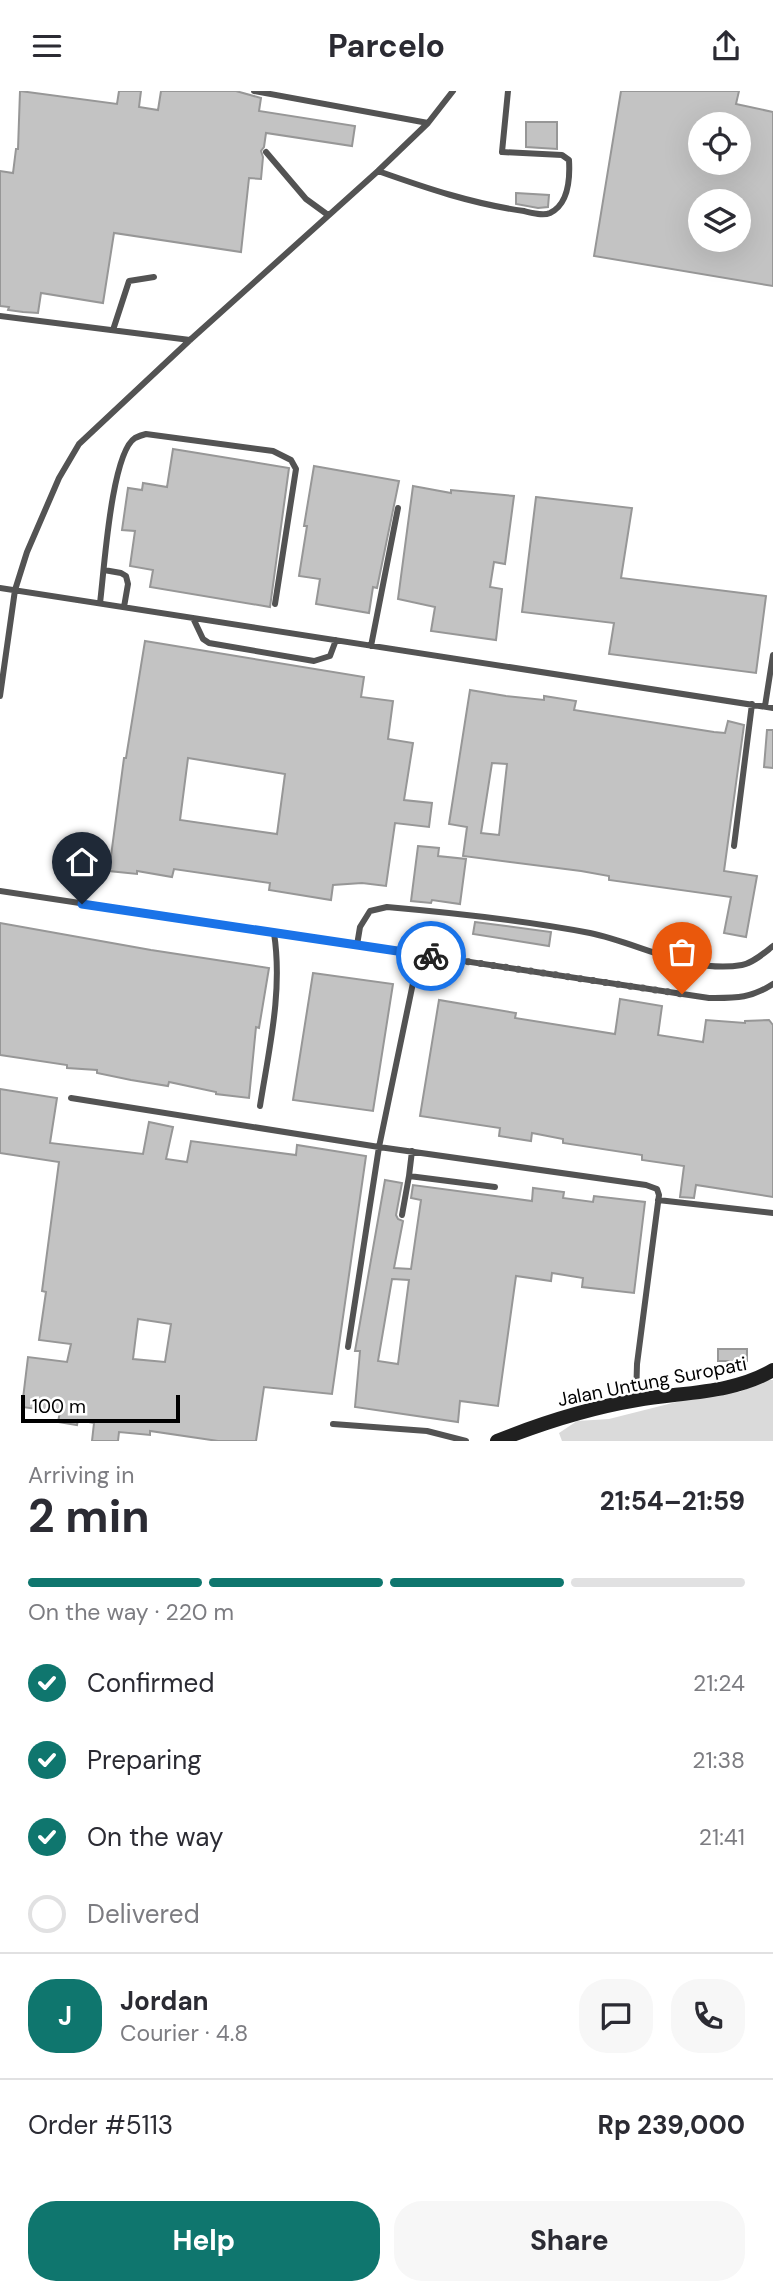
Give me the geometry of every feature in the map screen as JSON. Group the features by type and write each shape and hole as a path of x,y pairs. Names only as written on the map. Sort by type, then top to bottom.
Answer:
{"main road":[{"name":"Jalan Untung Suropati","path":"497,1441 541,1423 636,1400 744,1385 773,1370"}],"lane":[{"path":"254,91 428,123"},
{"path":"0,696 15,590 42,513 79,444 378,171 428,123 453,91"},
{"path":"378,171 449,196 495,207 549,214 558,208 565,196 569,160 562,155 500,150 508,91"},
{"path":"266,152 306,199 328,215"},
{"path":"113,330 129,281 154,278"},
{"path":"0,316 190,340"},
{"path":"100,603 112,496 129,445 135,437 146,434 273,451 291,460 296,469 275,604"},
{"path":"371,646 397,508"},
{"path":"104,570 121,572 126,576 128,584 124,607"},
{"path":"0,588 773,708"},
{"path":"193,618 203,639 209,643 314,661 330,656 336,641"},
{"path":"765,706 773,655"},
{"path":"734,846 752,704"},
{"path":"0,891 709,998 758,994 773,984"},
{"path":"357,945 360,927 370,911 387,907 502,919 593,934 690,963 719,966 744,965 762,956 773,946"},
{"path":"260,1106 276,1007 278,955 274,933"},
{"path":"348,1347 379,1147 419,954"},
{"path":"71,1098 379,1147 646,1185 657,1189 658,1201 637,1364 636,1400"},
{"path":"402,1215 412,1151"},
{"path":"409,1176 495,1187"},
{"path":"658,1201 773,1213"},
{"path":"333,1424 427,1431 466,1441"}],"shaded area":[{"path":"773,1380 773,1441 562,1441 559,1433 577,1421 609,1419 704,1395 739,1392"}],"building":[{"path":"20,91 117,104 119,91 141,91 139,107 158,110 161,91 236,91 261,98 259,111 355,126 352,146 266,133 261,151 261,179 249,178 241,252 114,233 103,303 41,293 38,313 23,312 0,306 0,171 13,173 18,149"},
{"path":"621,91 739,91 736,104 773,112 773,286 594,256"},
{"path":"526,122 557,122 557,149 526,147"},
{"path":"516,193 549,195 548,207 516,204"},
{"path":"173,449 289,468 270,607 150,587 153,570 130,566 135,531 122,530 128,488 142,490 143,483 167,487"},
{"path":"314,466 399,481 377,588 373,587 369,613 316,604 320,579 299,576"},
{"path":"413,486 451,493 451,490 514,496 505,564 494,562 490,587 502,589 496,640 431,631 435,607 398,599"},
{"path":"536,497 632,508 621,578 766,596 756,673 609,654 614,623 522,612"},
{"path":"145,641 364,677 361,697 393,701 388,739 413,743 404,800 432,803 429,827 395,823 386,886 362,883 333,885 331,900 269,890 270,883 174,869 172,877 137,871 137,874 109,871","holes":["188,758 285,774 277,834 180,820"]},
{"path":"470,690 544,700 544,696 576,701 574,710 714,732 725,733 728,721 744,725 724,871 757,876 746,937 724,933 731,897 609,880 609,876 581,871 463,856 467,827 449,824","holes":["492,763 507,764 499,835 481,833"]},
{"path":"767,730 773,730 773,768 764,767"},
{"path":"418,846 439,848 438,856 466,859 460,904 432,900 431,903 411,901"},
{"path":"475,922 551,932 549,946 473,934"},
{"path":"0,923 269,968 259,1028 256,1027 249,1098 216,1094 169,1082 168,1086 131,1080 97,1073 97,1070 67,1068 67,1065 0,1055"},
{"path":"313,973 393,984 373,1111 293,1100"},
{"path":"620,999 662,1006 658,1035 703,1042 706,1020 745,1023 769,1020 773,1025 773,1197 696,1185 694,1198 680,1197 684,1166 642,1160 642,1155 563,1143 563,1139 532,1133 531,1141 499,1136 500,1128 420,1116 439,1000 516,1013 515,1018 615,1034"},
{"path":"0,1089 57,1098 50,1143 143,1154 149,1122 173,1127 166,1159 187,1162 191,1141 296,1155 297,1145 366,1156 332,1394 264,1387 256,1441 218,1441 150,1431 150,1435 119,1432 118,1441 92,1441 94,1423 78,1420 77,1425 58,1422 60,1412 22,1407 28,1357 67,1362 71,1344 39,1340 46,1292 42,1291 59,1162 0,1153","holes":["138,1319 171,1324 165,1362 133,1359"]},
{"path":"385,1180 402,1183 396,1215 403,1221 394,1268 411,1269 421,1200 411,1198 413,1185 532,1201 533,1188 564,1192 563,1198 593,1202 594,1196 645,1202 634,1293 582,1287 583,1278 552,1273 551,1281 516,1276 498,1406 460,1401 458,1422 355,1407 360,1351 355,1351","holes":["392,1279 409,1280 398,1364 378,1361"]},
{"path":"718,1349 747,1349 747,1361 718,1361"}],"way so far":[{"path":"431,956 682,994"}],"route":[{"path":"82,904 431,956"}]}
